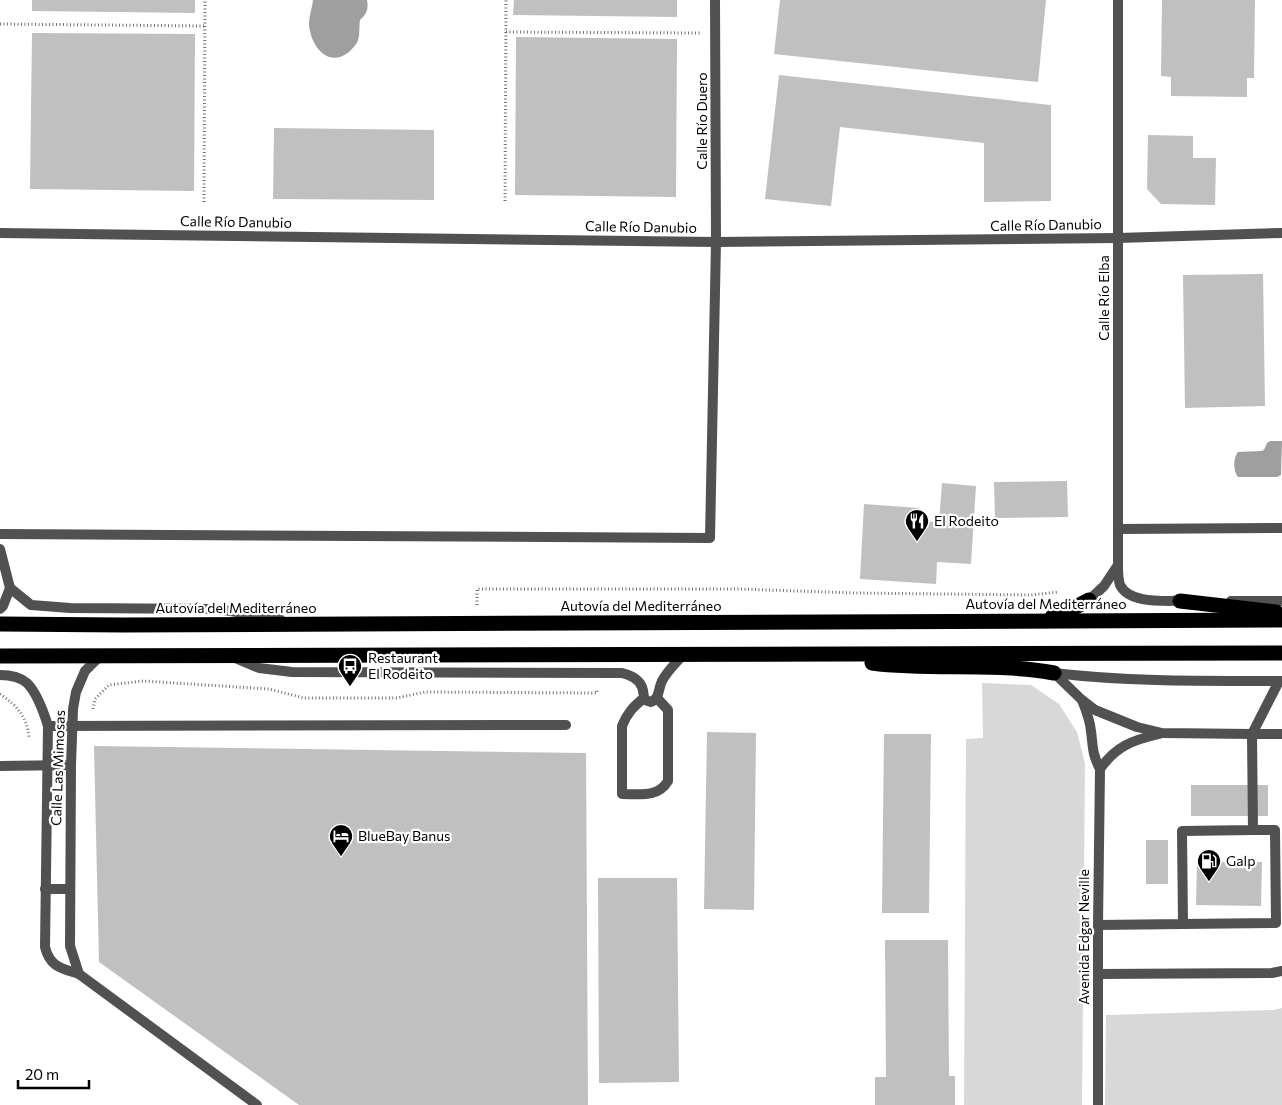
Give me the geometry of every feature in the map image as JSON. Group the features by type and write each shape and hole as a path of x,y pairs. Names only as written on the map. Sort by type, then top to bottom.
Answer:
{"highway":[{"path":"1039,621 1068,611 1089,600"},
{"path":"1180,600 1282,612"},
{"name":"Autovía del Mediterráneo","path":"0,624 1282,620"},
{"path":"0,656 1282,653"},
{"path":"799,654 877,664 1030,668 1054,673"}],"street":[{"name":"Calle Río Duero","path":"0,534 710,538 716,242 715,0"},
{"name":"Calle Río Elba","path":"1118,0 1118,565 1120,584 1127,594 1135,598 1180,600"},
{"name":"Calle Río Danubio","path":"0,233 716,242 1118,238 1282,233"},
{"path":"1118,529 1282,528"},
{"path":"0,549 10,588 0,609"},
{"path":"1089,600 1104,586 1118,565"},
{"path":"10,588 31,605 70,608 218,609 308,624"},
{"path":"1180,600 1282,601"},
{"path":"230,656 258,668 292,672 622,673 629,675 639,682 642,686 644,698 647,702 652,702 657,698 665,675 683,655"},
{"name":"Calle Las Mimosas","path":"79,974 70,946 70,765 72,709 76,692 85,671 100,656"},
{"path":"1054,673 1104,679 1281,681 1252,734 1253,830"},
{"path":"1054,673 1095,710 1137,727 1162,733 1282,734"},
{"name":"Calle Las Mimosas","path":"0,674 10,675 27,683 41,706 48,726 44,947 48,958 56,966 79,974 257,1105"},
{"path":"644,698 629,712 622,726 622,794 654,794 665,787 668,781 668,710 657,698"},
{"name":"Avenida Edgar Neville","path":"1082,700 1091,731 1093,757 1100,768 1098,1105"},
{"path":"48,726 566,725"},
{"path":"1100,768 1117,749 1139,739 1162,733"},
{"path":"0,766 70,765"},
{"path":"1098,925 1276,923 1275,830 1182,831 1183,924"},
{"path":"46,888 70,889"},
{"path":"1098,974 1272,974 1282,971"}],"path":[{"path":"204,202 205,0"},
{"path":"505,201 506,0"},
{"path":"0,24 205,26"},
{"path":"506,32 715,33"},
{"path":"477,589 739,589 855,593 1021,595 1067,591"},
{"path":"0,694 14,704 28,725 31,765"}],"shaded area":[{"path":"313,0 367,0 366,12 360,20 358,40 349,52 335,58 329,57 319,50 312,38 309,27"},
{"path":"1270,441 1282,441 1281,475 1277,477 1238,477 1234,464 1238,452 1264,450"},
{"path":"982,683 1031,685 1059,704 1077,732 1085,764 1082,1105 964,1105 966,739 983,738"},
{"path":"1282,1008 1282,1105 1105,1105 1106,1015 1273,1010"}],"building":[{"path":"32,0 195,0 195,13 32,11"},
{"path":"514,0 677,0 677,17 513,15"},
{"path":"780,0 1046,0 1038,82 774,54"},
{"path":"1162,0 1255,0 1254,78 1247,78 1247,97 1171,96 1171,77 1161,76"},
{"path":"32,33 195,34 194,191 30,189"},
{"path":"516,37 677,39 676,197 515,195"},
{"path":"779,75 1051,105 1051,201 984,202 984,143 840,127 831,206 765,199"},
{"path":"274,128 434,130 434,200 273,199"},
{"path":"1148,135 1193,136 1193,158 1216,158 1215,205 1161,204 1147,189"},
{"path":"1263,274 1265,406 1185,408 1183,275"},
{"path":"1067,481 1068,517 995,518 994,482"},
{"name":"El Rodeito","path":"942,483 976,486 971,564 937,562 936,584 860,579 864,504 919,508 918,521 939,522"},
{"path":"707,732 756,733 754,910 704,909"},
{"path":"884,734 931,734 929,913 882,913"},
{"name":"BlueBay Banus","path":"94,746 586,753 588,1105 299,1105 99,962"},
{"path":"1191,785 1268,785 1268,816 1191,816"},
{"path":"1146,840 1168,840 1168,884 1146,884"},
{"path":"1197,862 1262,862 1261,906 1196,905"},
{"path":"598,878 677,878 679,1082 599,1083"},
{"path":"885,940 948,940 949,1076 955,1076 955,1105 875,1105 875,1077 886,1077"}],"place":[{"name":"El Rodeito","path":"917,542"},
{"name":"Restaurant El Rodeito","path":"350,687"},
{"name":"BlueBay Banus","path":"341,857"},
{"name":"Galp","path":"1209,882"}]}
